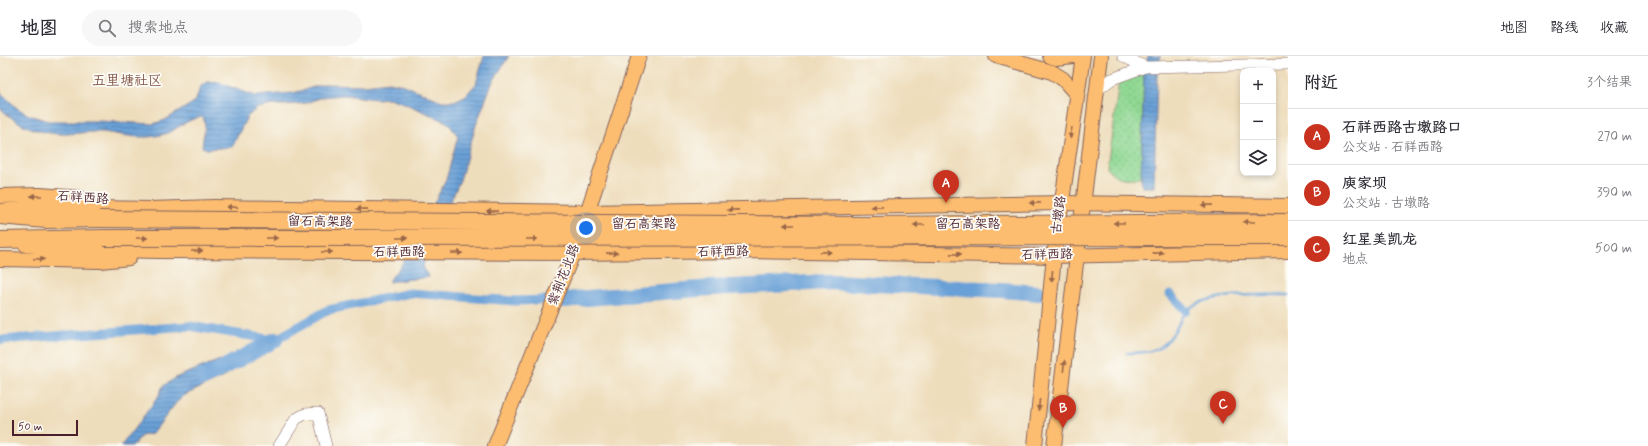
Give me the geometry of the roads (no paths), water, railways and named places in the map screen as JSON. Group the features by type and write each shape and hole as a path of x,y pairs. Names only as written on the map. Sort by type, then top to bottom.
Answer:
{"highway":[{"name":"留石高架路","path":"0,216 46,220 99,219 855,225 1288,222"},
{"name":"留石高架路","path":"0,241 103,238 1288,237"}],"main road":[{"name":"紫荆花北路","path":"495,446 573,253 639,56"},
{"path":"996,56 1052,72 1063,79 1077,94"},
{"path":"1050,56 1056,58 1073,56"},
{"name":"古墩路","path":"1035,446 1054,256 1083,56"},
{"name":"古墩路","path":"1054,446 1101,56"},
{"name":"石祥西路","path":"0,196 40,196 214,207"},
{"name":"石祥西路","path":"0,211 44,207 150,209 214,207 587,212 1061,202 1083,204 1288,206"},
{"name":"石祥西路","path":"0,241 65,249 158,251 573,253 748,251 1054,256 1288,251"},
{"name":"石祥西路","path":"0,258 100,261 127,258 158,251"}],"street":[{"path":"1123,56 1145,68"},
{"path":"1097,90 1112,79 1145,68 1288,64"},
{"path":"279,446 296,419 304,414 318,413 326,446"}],"water":[{"path":"484,56 509,56 492,83 476,125 460,180 424,262 423,269 429,277 388,282 402,264 446,180 458,136 447,122 389,98 376,99 344,95 322,97 306,103 274,105 257,108 247,117 232,147 207,149 202,147 205,124 203,117 186,122 172,131 161,135 146,137 103,132 55,134 37,130 21,124 0,108 0,92 17,108 29,115 48,121 99,121 153,124 165,120 191,104 196,100 200,87 207,82 218,82 255,96 293,93 324,84 364,85 389,82 404,85 442,101 454,101 465,96 476,84"},
{"path":"1148,56 1161,56 1157,75 1154,187 1142,187 1144,72"},
{"path":"220,360 226,376 185,395 176,403 152,434 141,436 133,446 121,446 158,397 163,386 177,377"}],"waterway":[{"path":"563,300 711,288 831,282 1038,293"},
{"path":"0,340 189,326 275,340 328,310 410,293 515,301 546,300"},
{"path":"1170,294 1186,311"},
{"path":"1127,353 1151,351 1162,346 1172,335 1185,312 1206,300 1249,295 1288,295"},
{"path":"204,378 275,340"}],"place":[{"name":"石祥西路古墩路口","path":"946,203"},
{"name":"红星美凯龙","path":"1223,424"},
{"name":"庾家坝","path":"1063,428"}],"district":[{"name":"五里塘社区","path":"127,81"}]}
